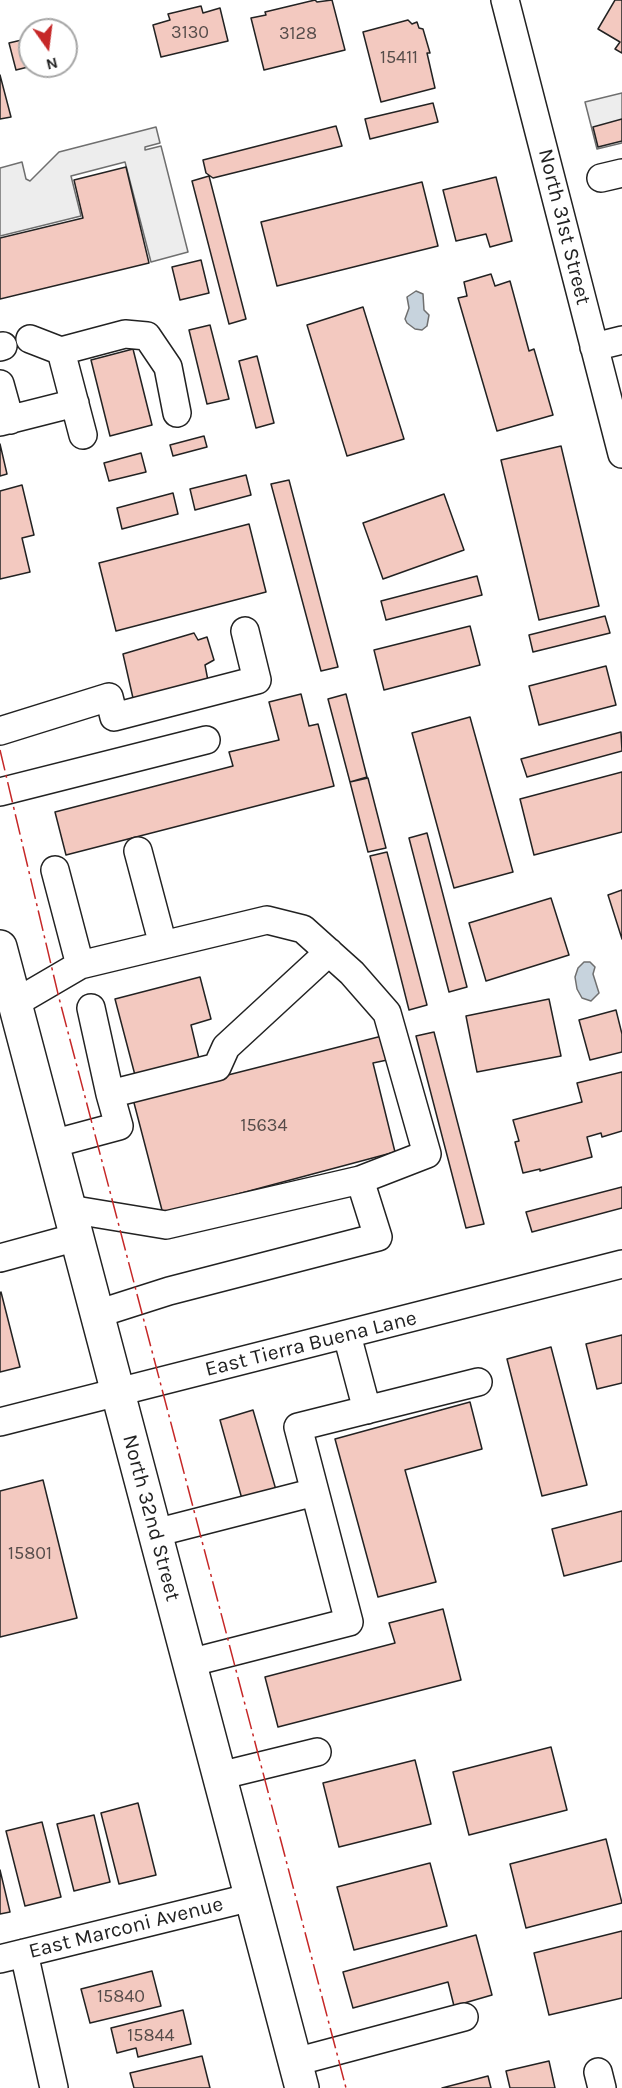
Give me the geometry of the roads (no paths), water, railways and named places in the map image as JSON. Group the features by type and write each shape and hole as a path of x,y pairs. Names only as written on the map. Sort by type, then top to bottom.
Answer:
{"main road":[{"name":"North 32nd Street","path":"0,947 299,2075"}],"street":[{"name":"North 31st Street","path":"505,0 622,454"},
{"path":"30,339 61,351 125,334 147,336 168,368 177,413"},
{"path":"594,347 622,340"},
{"path":"61,351 82,435"},
{"path":"0,384 5,421 75,403"},
{"path":"0,730 109,697 114,717 257,680 245,631"},
{"path":"0,792 206,740"},
{"path":"138,851 163,945"},
{"path":"55,870 80,966"},
{"path":"0,1258 73,1223 166,1225 360,1180 427,1154 387,1013 352,973 303,929 267,920 80,966 15,1003"},
{"path":"110,1094 217,1067 226,1047 329,952"},
{"path":"52,1144 119,1126 91,1008"},
{"path":"97,1314 169,1291 378,1237 360,1180"},
{"name":"East Tierra Buena Lane","path":"0,1422 622,1264"},
{"path":"347,1335 367,1410"},
{"path":"189,1663 349,1622 298,1427 478,1382"},
{"path":"155,1533 315,1492"},
{"path":"219,1776 317,1752"},
{"name":"East Marconi Avenue","path":"12,1956 252,1897"},
{"path":"12,1956 54,2088"},
{"path":"299,2075 464,2018"}]}
